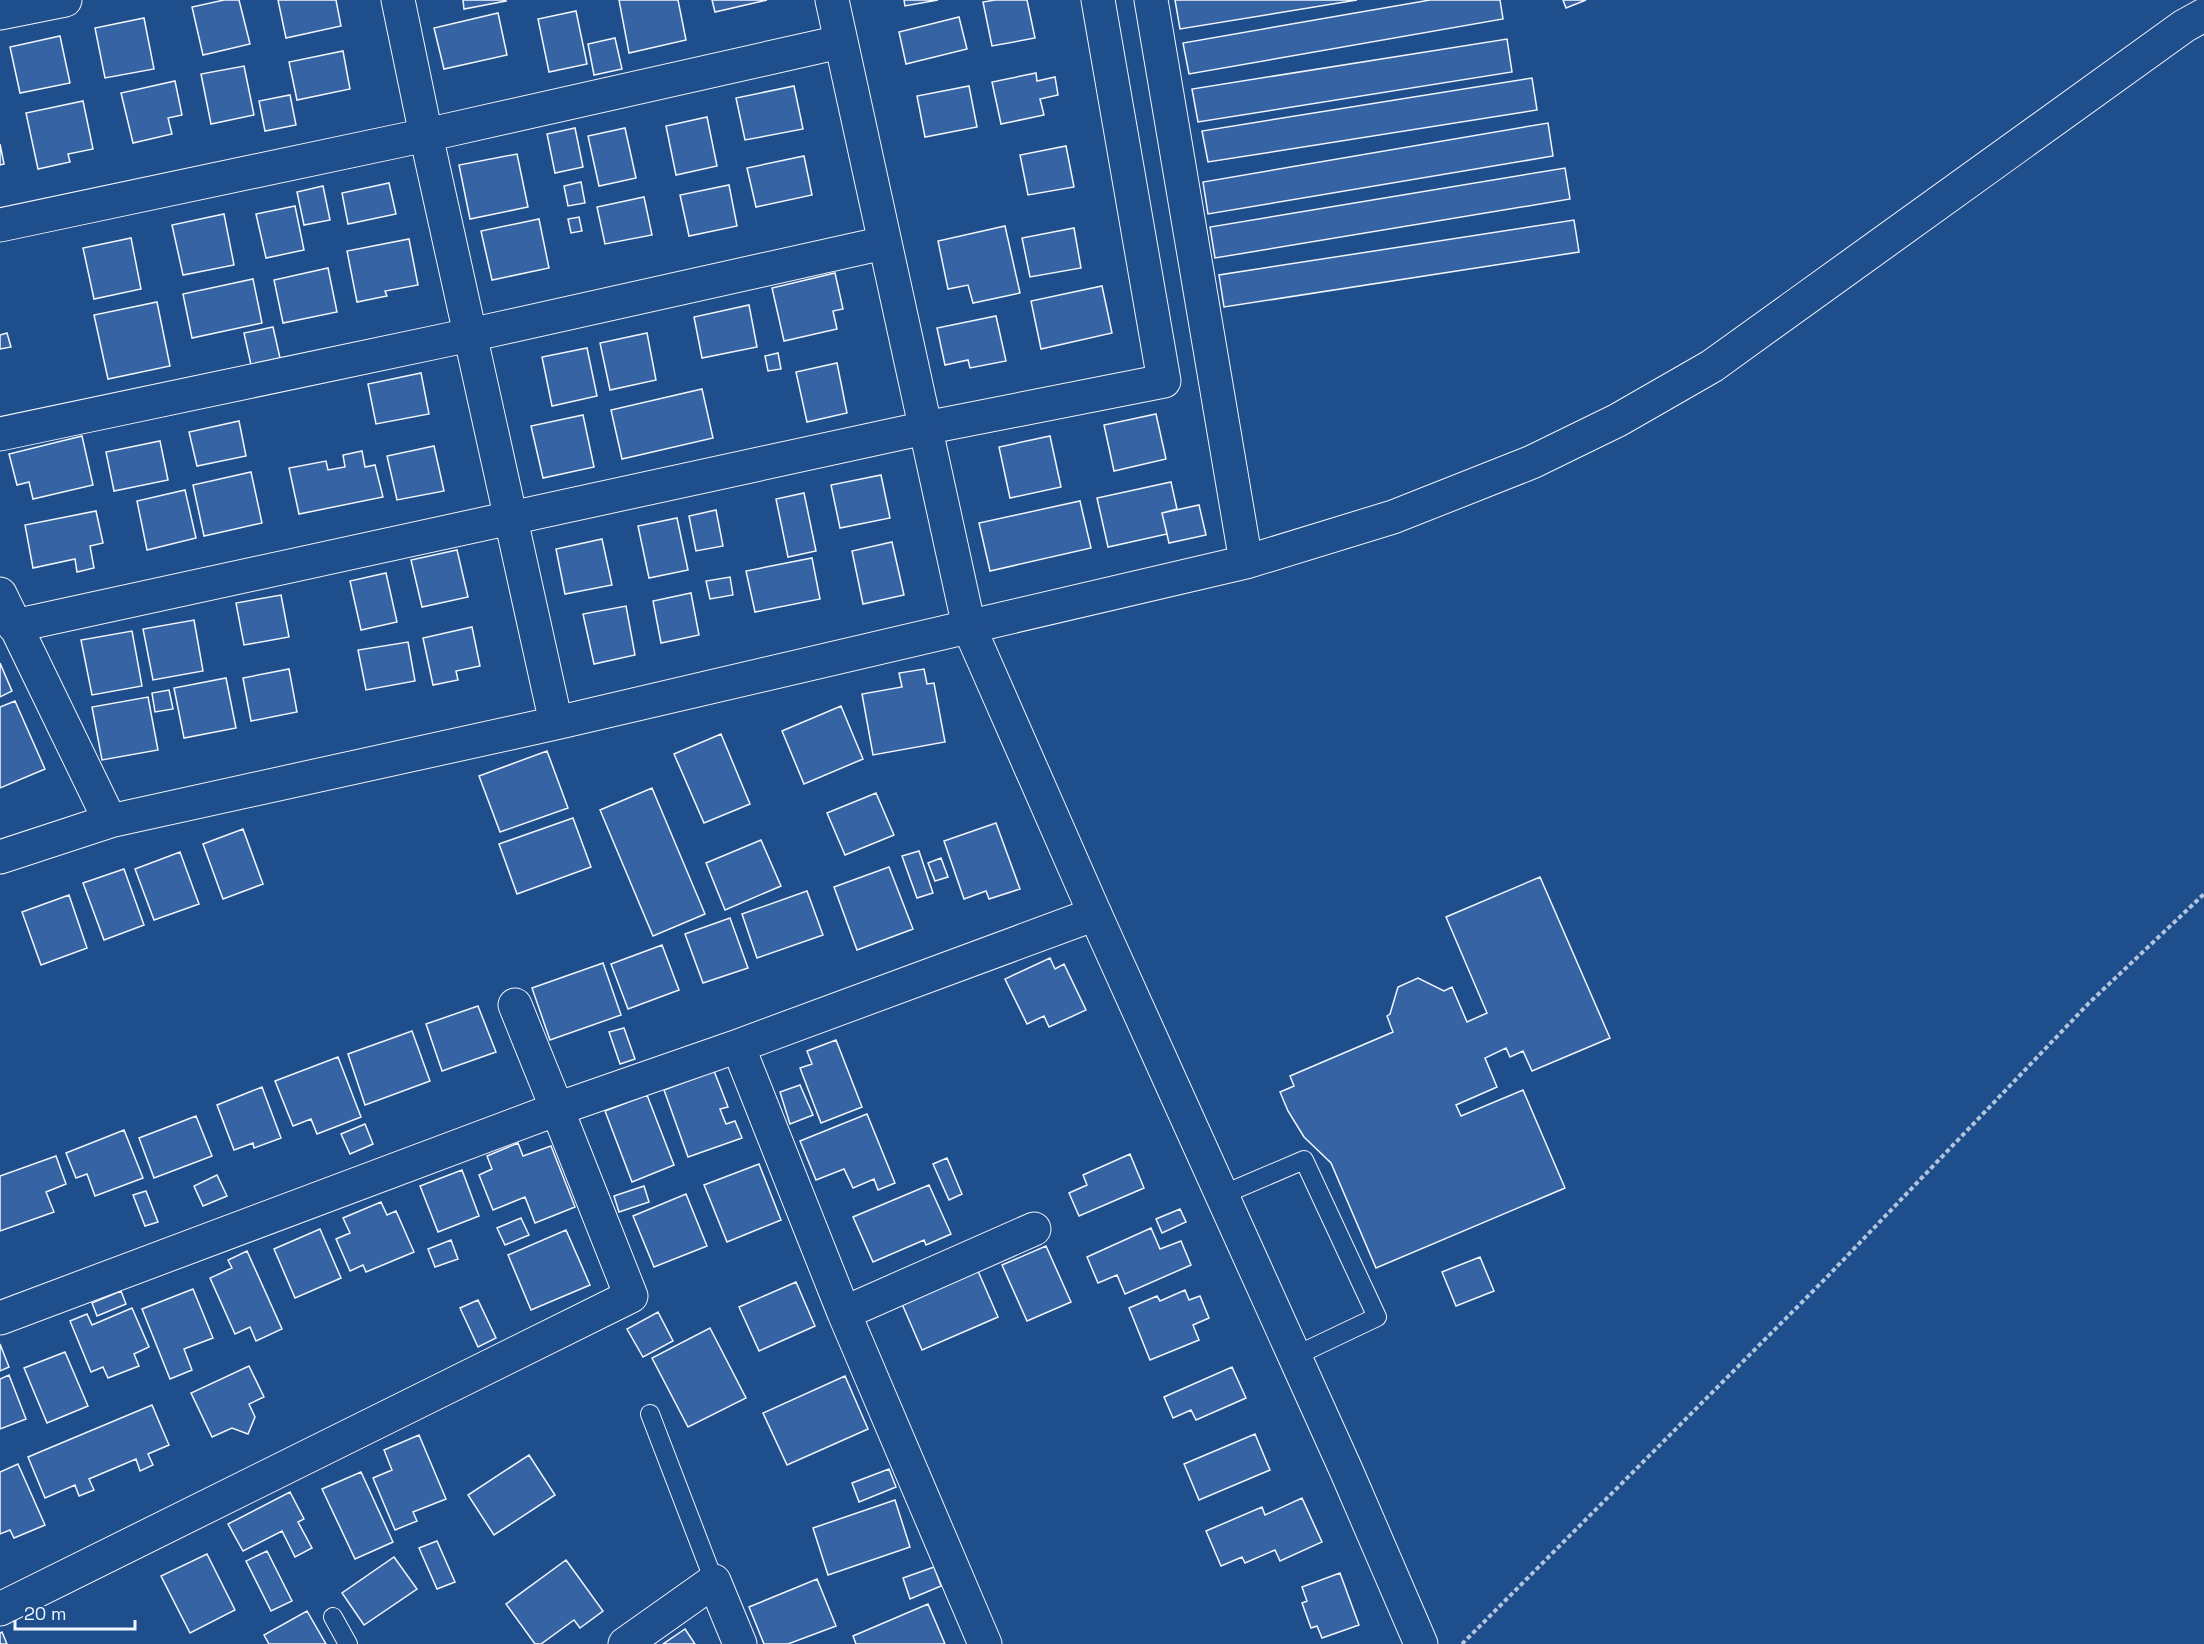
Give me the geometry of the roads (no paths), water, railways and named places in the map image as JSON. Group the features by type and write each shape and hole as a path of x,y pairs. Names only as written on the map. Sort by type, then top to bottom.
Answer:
{"street":[{"path":"0,14 65,0"},
{"path":"398,0 556,723"},
{"path":"832,0 969,627 1421,1644"},
{"path":"14,626 925,428 1164,381 1098,0"},
{"path":"1151,0 1246,562"},
{"path":"0,856 110,821 556,723 1246,562 1393,517 1532,462 1618,420 1701,372 2174,33 2204,15"},
{"path":"0,225 426,135 840,42"},
{"path":"0,434 884,243"},
{"path":"0,594 110,821"},
{"path":"0,1318 556,1109 738,1046 1095,914"},
{"path":"0,1609 631,1296 515,1005"},
{"path":"738,1046 844,1313 986,1644"},
{"path":"844,1313 1034,1229"},
{"path":"625,1644 714,1581 740,1644"}],"lane":[{"path":"1222,1195 1304,1160 1377,1317 1294,1356"},
{"path":"650,1414 714,1581"},
{"path":"333,1617 348,1644"}]}
